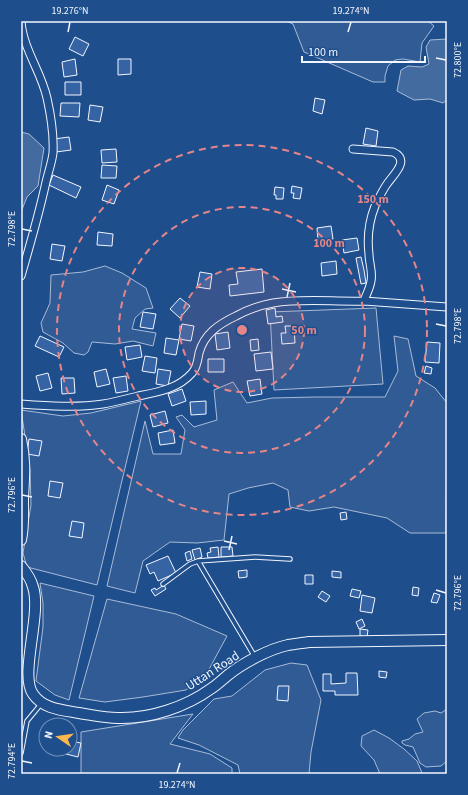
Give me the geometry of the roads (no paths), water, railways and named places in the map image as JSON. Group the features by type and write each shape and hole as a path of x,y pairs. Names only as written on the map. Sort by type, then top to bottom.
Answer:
{"main road":[{"path":"21,439 25,455 22,494 24,528 21,540"},
{"path":"21,566 28,575 35,596 35,614 29,666 29,686 32,694 42,703"},
{"name":"Uttan Road","path":"42,703 55,709 96,716 119,718 146,716 192,700 212,688 229,674 286,645 308,642 447,640"}],"street":[{"path":"21,21 28,50 39,74 46,96 52,124 53,154 21,276"},
{"path":"353,148 393,152 400,160 398,170 379,197 369,225 368,240 371,281 364,301"},
{"path":"21,404 49,406 97,405 166,390 182,382 194,372 202,344 208,335 218,326 256,307 272,303 292,301 364,301 447,307"}],"lane":[{"path":"163,584 190,564 198,561 255,557 290,559"},
{"path":"198,561 256,659"},
{"path":"21,753 27,721 42,703"}]}
